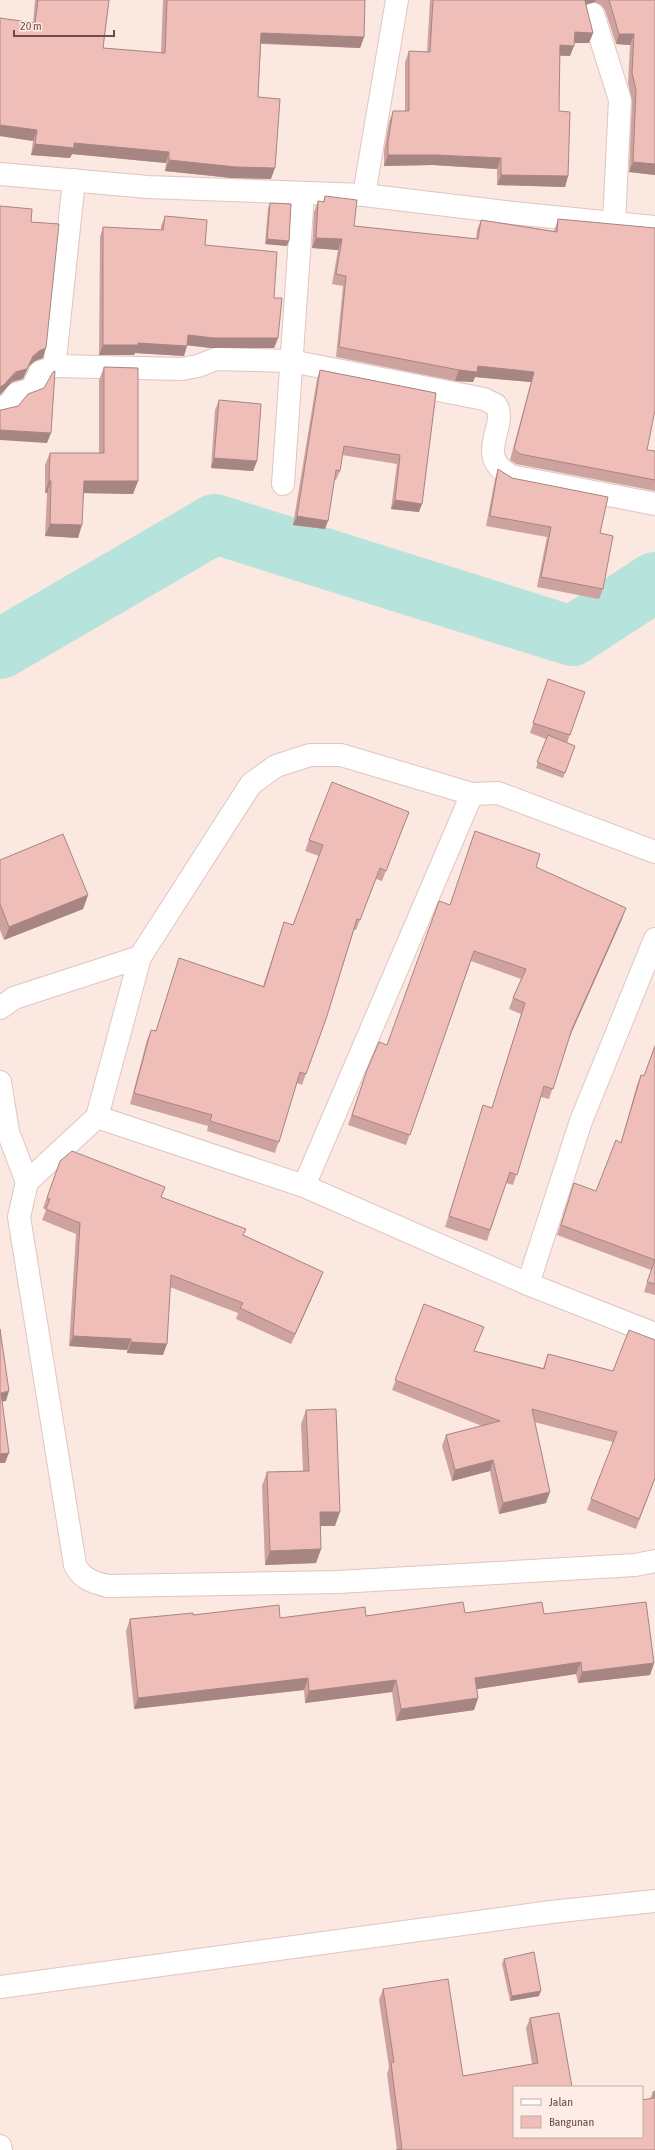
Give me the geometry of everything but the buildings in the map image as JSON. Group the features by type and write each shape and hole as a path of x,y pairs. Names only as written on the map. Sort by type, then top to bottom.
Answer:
{"street":[{"path":"364,195 397,0"},
{"path":"593,14 620,100 614,223"},
{"path":"0,174 148,187 303,194 364,195 655,227"},
{"path":"56,366 55,360 74,180"},
{"path":"283,484 303,194"},
{"path":"0,408 10,404 16,394 32,389 40,372 56,366 182,369 198,366 216,359 292,361 492,402 496,405 500,413 492,448 498,464 505,473 511,476 655,504"},
{"path":"27,1182 97,1117 140,957 251,784 276,766 310,755 341,755 472,794 498,793 655,852"},
{"path":"304,1186 472,794"},
{"path":"528,1284 581,1121 655,939"},
{"path":"0,1008 14,998 140,957"},
{"path":"0,1082 8,1132 27,1182 19,1217 75,1565 80,1574 88,1581 108,1586 338,1582 635,1565 655,1561"},
{"path":"97,1117 304,1186 528,1284 655,1334"},
{"path":"0,1987 543,1914 655,1901"},
{"path":"0,2146 1,2150"}],"waterway":[{"path":"0,649 215,524 572,636 655,582"}]}
